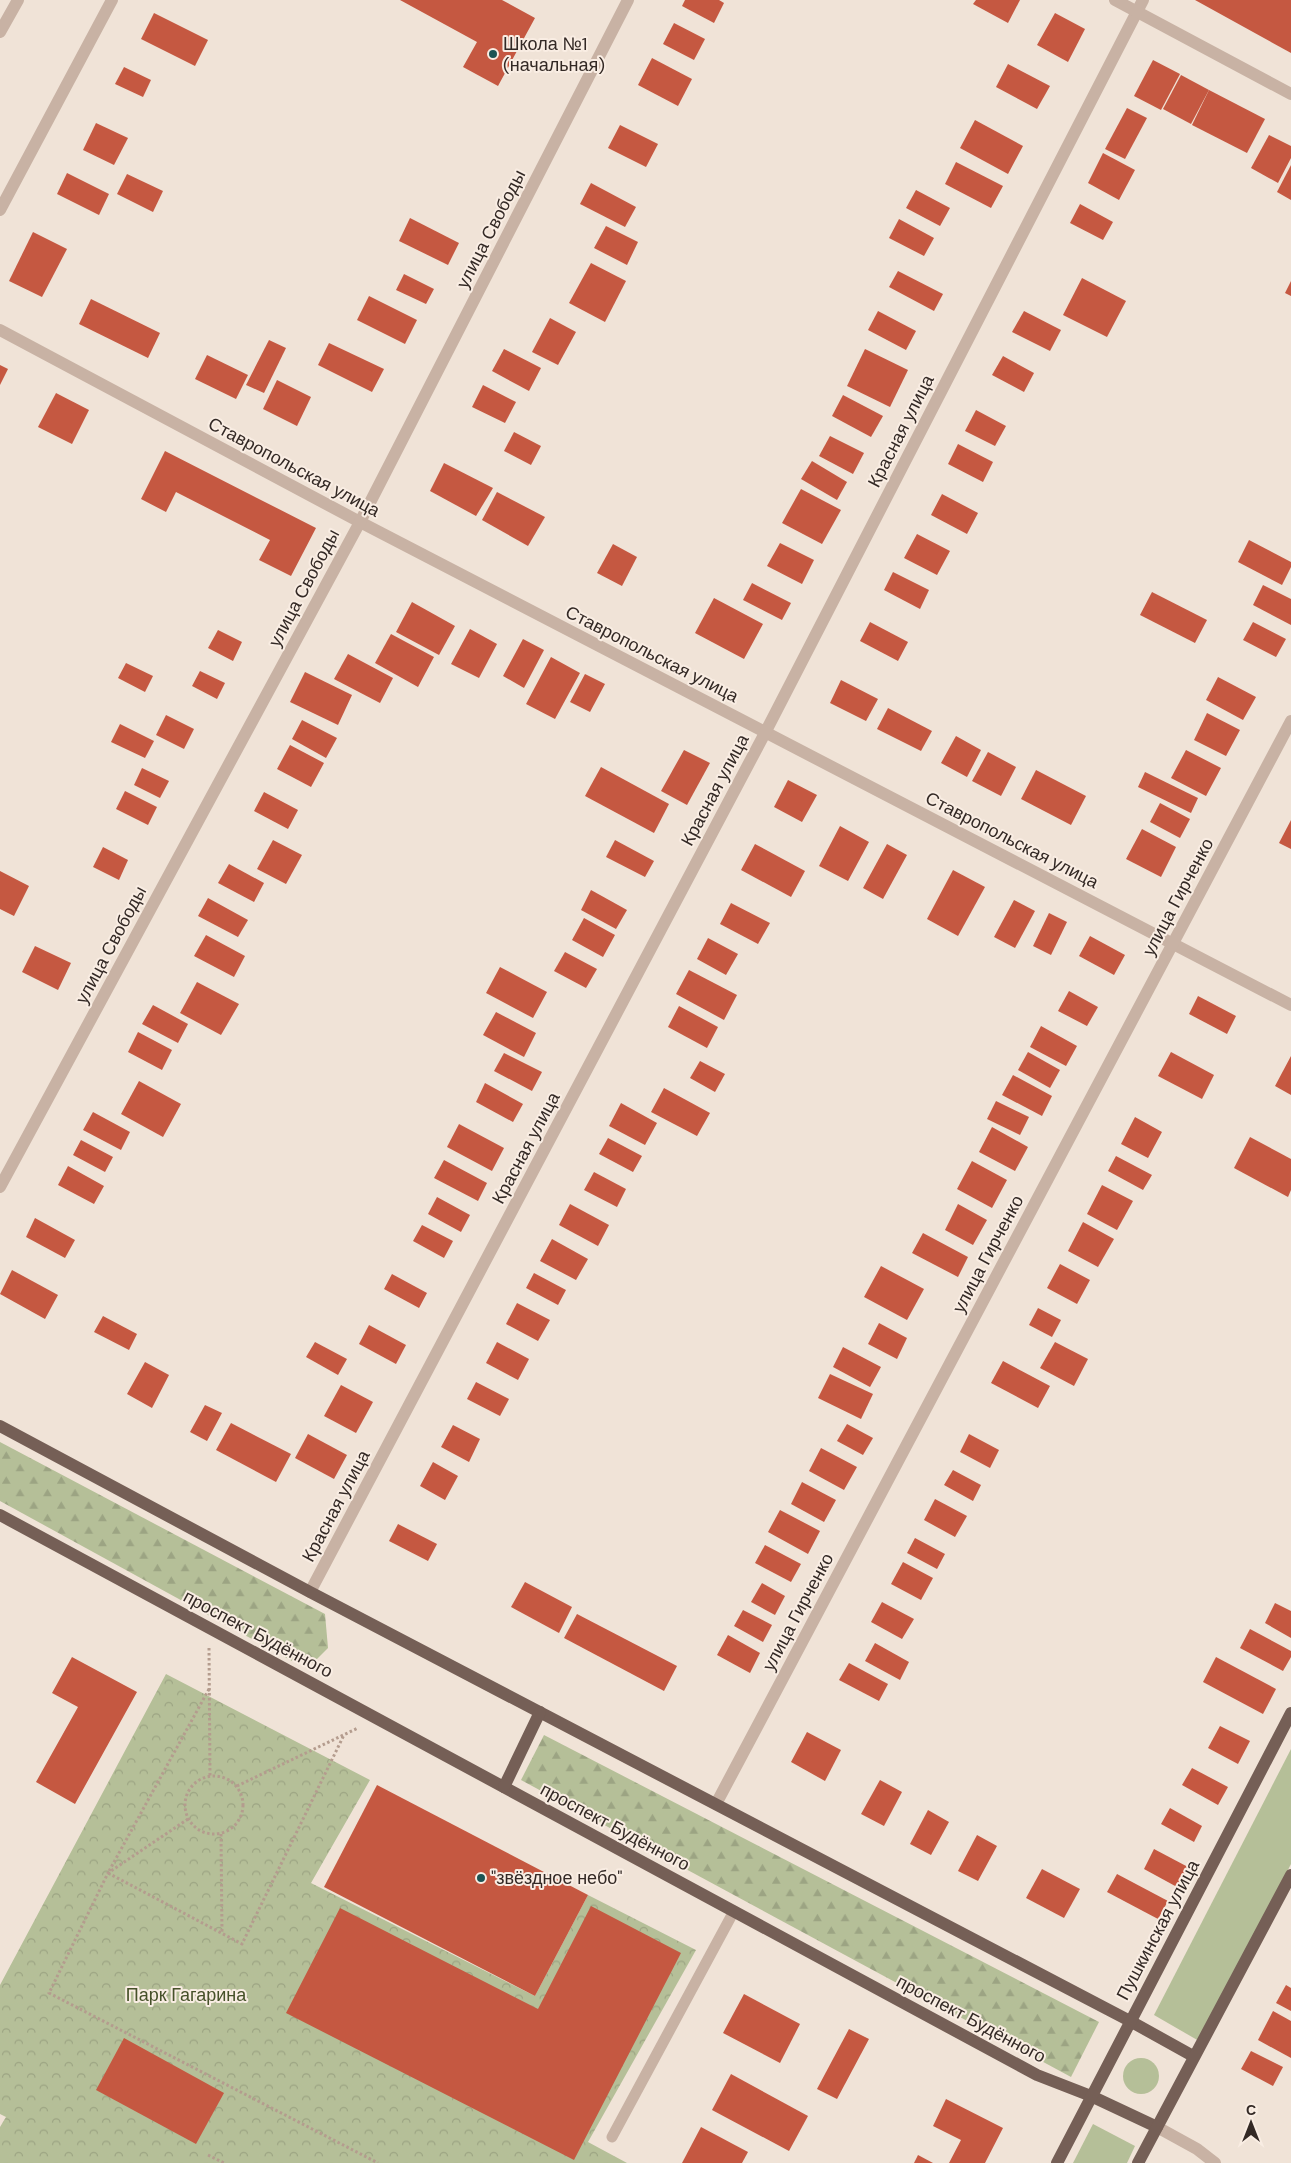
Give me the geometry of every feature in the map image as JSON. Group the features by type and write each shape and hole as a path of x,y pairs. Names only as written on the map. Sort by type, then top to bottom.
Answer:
{"main road":[{"path":"0,1426 310,1592 1130,2021 1193,2056"},
{"name":"проспект Будённого","path":"0,1515 1037,2075 1091,2096 1157,2127"},
{"path":"504,1787 540,1712"},
{"name":"Пушкинская улица","path":"1057,2163 1291,1713"},
{"path":"1138,2163 1291,1874"}],"street":[{"path":"0,32 18,0"},
{"path":"0,210 112,0"},
{"name":"улица Свободы","path":"0,1188 360,522 628,0"},
{"path":"1115,0 1140,6 1291,94"},
{"name":"Красная улица","path":"310,1592 765,732 1140,6"},
{"name":"Ставропольская улица","path":"0,330 360,522 1174,942 1291,1005"},
{"name":"улица Гирченко","path":"716,1804 1291,721"},
{"name":"проспект Будённого","path":"1157,2127 1197,2149 1215,2163"}],"lane":[{"path":"612,2137 734,1911"}],"path":[{"path":"209,1627 210,1776"},
{"path":"209,1689 108,1873 49,1993 378,2163"},
{"path":"237,1786 378,1718"},
{"path":"108,1873 242,1944 344,1735"},
{"path":"210,1776 219,1776 237,1786 242,1795 243,1815 234,1827 221,1834 202,1832 188,1819 185,1810 188,1792 193,1784 210,1776"},
{"path":"108,1873 188,1819"},
{"path":"221,1834 222,1933"},
{"path":"208,2155 224,2163"}],"green space":[{"path":"0,1442 325,1614 328,1648 313,1663 292,1661 0,1501"},
{"name":"Парк Гагарина","path":"166,1674 370,1780 311,1883 535,1996 588,1895 696,1950 588,2142 627,2163 0,2163 0,2127 6,2117 0,2114 0,1985"},
{"path":"544,1735 1099,2022 1071,2077 521,1780"},
{"path":"1291,1749 1291,1864 1199,2041 1154,2015"},
{"path":"1141,2058 1148,2059 1154,2063 1158,2069 1158,2083 1154,2089 1148,2093 1141,2094 1134,2093 1128,2089 1124,2083 1123,2076 1124,2069 1128,2063 1134,2059"},
{"path":"1093,2124 1135,2146 1127,2163 1073,2163"}],"building":[{"name":"Школа №1 (начальная)","path":"400,0 502,0 535,18 498,86 463,67 477,42"},
{"path":"685,0 719,0 724,3 714,23 682,6"},
{"path":"976,0 1020,0 1008,23 973,4"},
{"path":"1195,0 1291,0 1291,53"},
{"path":"154,13 208,40 195,66 141,39"},
{"path":"1055,13 1085,29 1068,62 1037,45"},
{"path":"674,23 705,39 694,60 663,44"},
{"path":"652,58 692,79 678,106 638,85"},
{"path":"1153,60 1180,74 1161,110 1134,96"},
{"path":"1008,64 1050,86 1037,109 996,87"},
{"path":"124,67 151,80 143,97 115,84"},
{"path":"1181,75 1209,90 1191,124 1163,109"},
{"path":"1209,90 1265,119 1247,153 1192,125"},
{"path":"1127,108 1147,118 1125,159 1105,149"},
{"path":"975,120 1023,146 1008,174 960,148"},
{"path":"96,123 128,138 114,165 83,150"},
{"path":"620,125 658,144 646,167 608,148"},
{"path":"1269,135 1291,146 1291,158 1278,183 1251,168"},
{"path":"1103,153 1135,170 1119,200 1088,183"},
{"path":"956,162 1003,186 991,208 945,184"},
{"path":"1291,165 1291,200 1277,192"},
{"path":"67,173 109,194 99,215 57,194"},
{"path":"127,174 163,191 153,212 117,194"},
{"path":"591,183 636,207 625,227 580,204"},
{"path":"916,190 950,208 940,226 906,208"},
{"path":"1080,204 1113,222 1103,240 1070,223"},
{"path":"410,218 459,243 448,265 399,241"},
{"path":"899,219 934,238 924,256 889,238"},
{"path":"606,226 638,242 627,265 594,248"},
{"path":"33,232 67,249 42,297 9,281"},
{"path":"591,263 626,281 605,322 569,303"},
{"path":"898,271 943,294 934,311 889,287"},
{"path":"404,274 434,289 426,304 396,290"},
{"path":"1082,278 1126,301 1107,337 1063,315"},
{"path":"1291,281 1291,296 1285,293"},
{"path":"369,296 417,320 405,344 357,320"},
{"path":"91,299 160,333 148,358 79,324"},
{"path":"878,311 916,331 906,350 868,330"},
{"path":"1024,311 1061,330 1050,351 1012,332"},
{"path":"550,318 576,332 558,365 532,352"},
{"path":"269,340 286,348 264,393 246,385"},
{"path":"329,343 384,369 372,392 318,365"},
{"path":"504,349 541,368 529,391 492,371"},
{"path":"865,349 908,370 890,407 847,386"},
{"path":"207,355 248,375 236,399 195,379"},
{"path":"1003,356 1034,373 1024,392 992,375"},
{"path":"0,365 8,369 0,385"},
{"path":"277,380 311,397 297,426 263,409"},
{"path":"483,385 516,402 505,423 472,407"},
{"path":"56,393 89,410 72,444 38,427"},
{"path":"843,395 883,416 871,437 832,416"},
{"path":"976,410 1006,426 995,446 965,431"},
{"path":"514,432 541,446 531,465 504,451"},
{"path":"830,436 864,453 853,474 819,456"},
{"path":"958,444 993,462 983,482 948,464"},
{"path":"165,451 316,528 291,576 259,560 270,540 176,492 166,512 141,499"},
{"path":"812,461 847,482 837,500 801,479"},
{"path":"444,463 493,488 476,516 430,491"},
{"path":"801,489 841,510 822,544 782,523"},
{"path":"497,492 545,517 528,546 482,520"},
{"path":"942,494 978,513 967,534 931,515"},
{"path":"917,534 950,551 937,575 904,558"},
{"path":"1249,540 1291,562 1291,567 1282,585 1238,562"},
{"path":"780,543 814,560 802,584 767,566"},
{"path":"613,544 637,557 622,586 597,573"},
{"path":"893,572 929,590 920,609 884,590"},
{"path":"752,583 791,603 782,620 743,600"},
{"path":"1263,585 1291,599 1291,625 1253,605"},
{"path":"1152,592 1207,620 1195,643 1140,615"},
{"path":"714,598 763,624 744,659 695,633"},
{"path":"412,602 455,626 439,655 396,632"},
{"path":"870,622 908,642 898,661 860,641"},
{"path":"1253,622 1286,639 1276,657 1243,640"},
{"path":"470,629 497,644 479,678 451,664"},
{"path":"218,630 242,642 233,661 208,648"},
{"path":"391,634 434,657 418,687 375,663"},
{"path":"523,639 544,650 524,688 503,676"},
{"path":"348,654 393,678 380,703 334,679"},
{"path":"551,657 580,673 555,719 526,704"},
{"path":"126,663 153,676 145,692 118,678"},
{"path":"200,671 225,683 217,699 192,686"},
{"path":"305,672 352,695 338,725 290,702"},
{"path":"585,674 605,684 590,712 570,702"},
{"path":"1218,677 1256,697 1243,720 1206,700"},
{"path":"841,680 878,699 866,721 830,703"},
{"path":"888,708 932,731 921,751 877,729"},
{"path":"1207,713 1240,730 1226,756 1194,740"},
{"path":"166,715 194,729 184,749 156,735"},
{"path":"302,720 337,738 326,758 292,739"},
{"path":"120,724 154,741 145,758 111,742"},
{"path":"956,736 981,750 967,777 941,763"},
{"path":"290,745 324,763 311,787 277,769"},
{"path":"684,750 710,763 687,805 661,791"},
{"path":"1186,750 1221,768 1206,796 1171,778"},
{"path":"988,752 1016,767 1001,796 972,781"},
{"path":"601,767 669,804 654,833 585,796"},
{"path":"142,768 169,781 160,798 134,785"},
{"path":"1036,770 1086,796 1071,825 1021,799"},
{"path":"1145,772 1198,798 1191,813 1138,787"},
{"path":"788,780 817,795 802,822 774,807"},
{"path":"125,791 157,807 148,825 116,809"},
{"path":"264,792 298,810 288,829 254,811"},
{"path":"1160,803 1190,819 1180,838 1150,822"},
{"path":"1291,820 1291,849 1279,843"},
{"path":"840,826 869,842 848,881 819,866"},
{"path":"1142,829 1176,847 1161,877 1126,859"},
{"path":"273,840 302,855 286,884 257,869"},
{"path":"615,840 654,861 645,877 606,857"},
{"path":"755,844 805,871 791,897 741,870"},
{"path":"887,844 907,855 883,899 863,888"},
{"path":"103,847 128,860 119,880 93,867"},
{"path":"229,864 264,883 254,902 218,883"},
{"path":"953,870 985,887 958,936 927,919"},
{"path":"0,871 29,886 14,916 0,909"},
{"path":"591,890 627,910 616,929 581,910"},
{"path":"208,898 248,920 238,937 198,916"},
{"path":"1014,900 1035,911 1015,948 994,937"},
{"path":"731,903 770,923 758,944 720,924"},
{"path":"1049,913 1067,922 1051,955 1033,946"},
{"path":"584,918 615,935 603,957 572,940"},
{"path":"206,935 245,956 234,977 194,956"},
{"path":"1090,936 1125,955 1114,975 1079,956"},
{"path":"708,938 738,954 726,975 697,959"},
{"path":"35,946 71,963 58,990 22,972"},
{"path":"565,952 597,969 586,988 554,971"},
{"path":"500,967 547,992 533,1018 486,993"},
{"path":"689,970 737,995 724,1020 676,994"},
{"path":"197,982 239,1004 221,1035 180,1013"},
{"path":"1069,991 1098,1007 1087,1026 1058,1011"},
{"path":"1198,996 1236,1016 1227,1034 1189,1014"},
{"path":"153,1005 188,1024 178,1043 142,1024"},
{"path":"679,1006 718,1027 707,1048 668,1027"},
{"path":"496,1012 536,1033 524,1057 483,1035"},
{"path":"1041,1026 1077,1046 1066,1066 1030,1047"},
{"path":"138,1032 172,1050 162,1070 128,1052"},
{"path":"1028,1052 1060,1070 1050,1088 1018,1070"},
{"path":"1171,1052 1214,1075 1202,1099 1158,1076"},
{"path":"504,1053 542,1072 532,1091 494,1071"},
{"path":"1291,1056 1291,1095 1275,1086"},
{"path":"700,1061 725,1074 715,1092 690,1078"},
{"path":"1013,1075 1052,1096 1042,1116 1002,1095"},
{"path":"139,1081 181,1104 163,1137 121,1114"},
{"path":"485,1083 523,1104 513,1122 476,1102"},
{"path":"664,1088 710,1113 697,1136 651,1112"},
{"path":"996,1101 1029,1117 1020,1135 987,1119"},
{"path":"621,1103 657,1123 645,1145 609,1126"},
{"path":"93,1112 130,1132 121,1150 83,1130"},
{"path":"1135,1117 1162,1132 1148,1158 1121,1144"},
{"path":"459,1124 504,1148 492,1171 447,1147"},
{"path":"992,1127 1028,1147 1015,1171 979,1152"},
{"path":"1250,1137 1291,1159 1291,1190 1288,1197 1234,1168"},
{"path":"608,1138 642,1156 633,1172 599,1154"},
{"path":"81,1140 113,1157 105,1172 73,1155"},
{"path":"1116,1156 1152,1175 1143,1190 1108,1171"},
{"path":"444,1160 487,1183 478,1201 434,1178"},
{"path":"972,1161 1007,1180 992,1208 957,1189"},
{"path":"68,1166 104,1186 94,1204 58,1185"},
{"path":"594,1172 626,1189 617,1207 584,1190"},
{"path":"1102,1185 1133,1201 1117,1230 1087,1214"},
{"path":"437,1197 470,1215 461,1232 428,1214"},
{"path":"570,1204 609,1225 598,1246 559,1225"},
{"path":"958,1204 987,1220 973,1245 945,1230"},
{"path":"35,1218 75,1240 65,1258 26,1237"},
{"path":"1083,1222 1114,1239 1098,1267 1068,1251"},
{"path":"422,1225 453,1241 444,1258 413,1241"},
{"path":"923,1233 968,1257 958,1277 912,1253"},
{"path":"552,1239 588,1259 576,1280 540,1261"},
{"path":"1060,1264 1090,1280 1077,1304 1047,1288"},
{"path":"881,1266 924,1289 907,1320 864,1297"},
{"path":"12,1270 58,1295 45,1319 0,1294"},
{"path":"534,1273 566,1290 558,1305 526,1288"},
{"path":"392,1274 427,1293 419,1308 384,1289"},
{"path":"517,1303 550,1320 538,1341 506,1324"},
{"path":"1038,1308 1061,1320 1052,1337 1029,1325"},
{"path":"103,1316 137,1334 129,1350 94,1332"},
{"path":"879,1323 907,1338 897,1359 868,1344"},
{"path":"369,1325 406,1345 396,1364 359,1344"},
{"path":"315,1342 347,1359 338,1375 306,1357"},
{"path":"497,1342 529,1359 518,1380 486,1363"},
{"path":"1055,1342 1088,1359 1074,1386 1040,1368"},
{"path":"843,1347 881,1367 870,1387 833,1367"},
{"path":"1003,1361 1050,1386 1038,1408 991,1383"},
{"path":"145,1362 169,1375 152,1408 127,1394"},
{"path":"830,1374 873,1394 861,1419 818,1398"},
{"path":"476,1382 509,1399 500,1416 467,1399"},
{"path":"341,1385 373,1402 356,1433 324,1416"},
{"path":"205,1405 222,1413 207,1441 190,1432"},
{"path":"231,1423 291,1454 276,1482 216,1450"},
{"path":"847,1424 873,1438 863,1455 837,1441"},
{"path":"453,1425 480,1439 469,1462 441,1447"},
{"path":"308,1434 347,1455 334,1479 295,1458"},
{"path":"969,1434 999,1450 990,1468 960,1452"},
{"path":"821,1448 857,1467 844,1490 809,1471"},
{"path":"433,1462 458,1476 445,1500 420,1486"},
{"path":"953,1470 981,1485 973,1501 944,1485"},
{"path":"802,1482 836,1500 824,1522 791,1504"},
{"path":"935,1499 967,1516 955,1537 924,1520"},
{"path":"780,1510 820,1531 808,1554 768,1532"},
{"path":"398,1524 437,1544 428,1561 389,1541"},
{"path":"915,1538 945,1554 937,1569 907,1553"},
{"path":"765,1545 801,1564 791,1582 755,1563"},
{"path":"903,1562 933,1578 921,1600 891,1584"},
{"path":"525,1582 572,1607 559,1633 511,1607"},
{"path":"762,1583 785,1596 775,1615 751,1602"},
{"path":"882,1602 914,1619 902,1639 871,1622"},
{"path":"1275,1603 1291,1611 1291,1638 1265,1623"},
{"path":"743,1610 772,1625 763,1642 734,1626"},
{"path":"577,1614 677,1666 664,1691 564,1638"},
{"path":"1250,1629 1291,1651 1291,1657 1283,1671 1240,1648"},
{"path":"728,1635 760,1653 750,1673 717,1655"},
{"path":"875,1643 909,1662 900,1680 865,1661"},
{"path":"72,1657 137,1692 75,1804 36,1782 78,1707 52,1693"},
{"path":"1216,1657 1276,1689 1263,1714 1203,1682"},
{"path":"849,1663 888,1684 879,1701 839,1680"},
{"path":"1220,1726 1250,1741 1238,1764 1208,1748"},
{"path":"807,1732 841,1750 825,1781 791,1762"},
{"path":"1192,1768 1228,1787 1218,1805 1182,1785"},
{"path":"880,1780 902,1792 884,1826 861,1814"},
{"path":"377,1785 588,1895 535,1996 324,1887"},
{"path":"1170,1808 1202,1826 1194,1842 1161,1824"},
{"path":"928,1810 949,1822 931,1855 910,1844"},
{"path":"977,1835 997,1846 978,1881 958,1871"},
{"path":"1154,1849 1188,1867 1177,1887 1144,1869"},
{"path":"1042,1869 1080,1889 1064,1918 1026,1898"},
{"path":"1117,1874 1168,1901 1158,1919 1107,1892"},
{"path":"591,1906 681,1953 574,2160 286,2013 340,1908 538,2009"},
{"path":"1286,1985 1291,1988 1291,2011 1276,2003"},
{"path":"744,1994 800,2024 780,2063 723,2033"},
{"path":"1273,2011 1291,2021 1291,2058 1258,2040"},
{"path":"849,2029 869,2039 837,2099 817,2089"},
{"path":"124,2038 224,2093 196,2144 96,2090"},
{"path":"1251,2051 1283,2067 1273,2086 1241,2069"},
{"path":"731,2074 808,2116 789,2151 712,2110"},
{"path":"946,2099 1003,2128 985,2163 949,2163 961,2140 933,2126"},
{"path":"701,2127 748,2152 742,2163 682,2163"},
{"path":"918,2155 933,2163 914,2163"}],"place":[{"name":"Школа №1 (начальная)","path":"493,54"},
{"name":"\"звёздное небо\"","path":"481,1878"}]}
